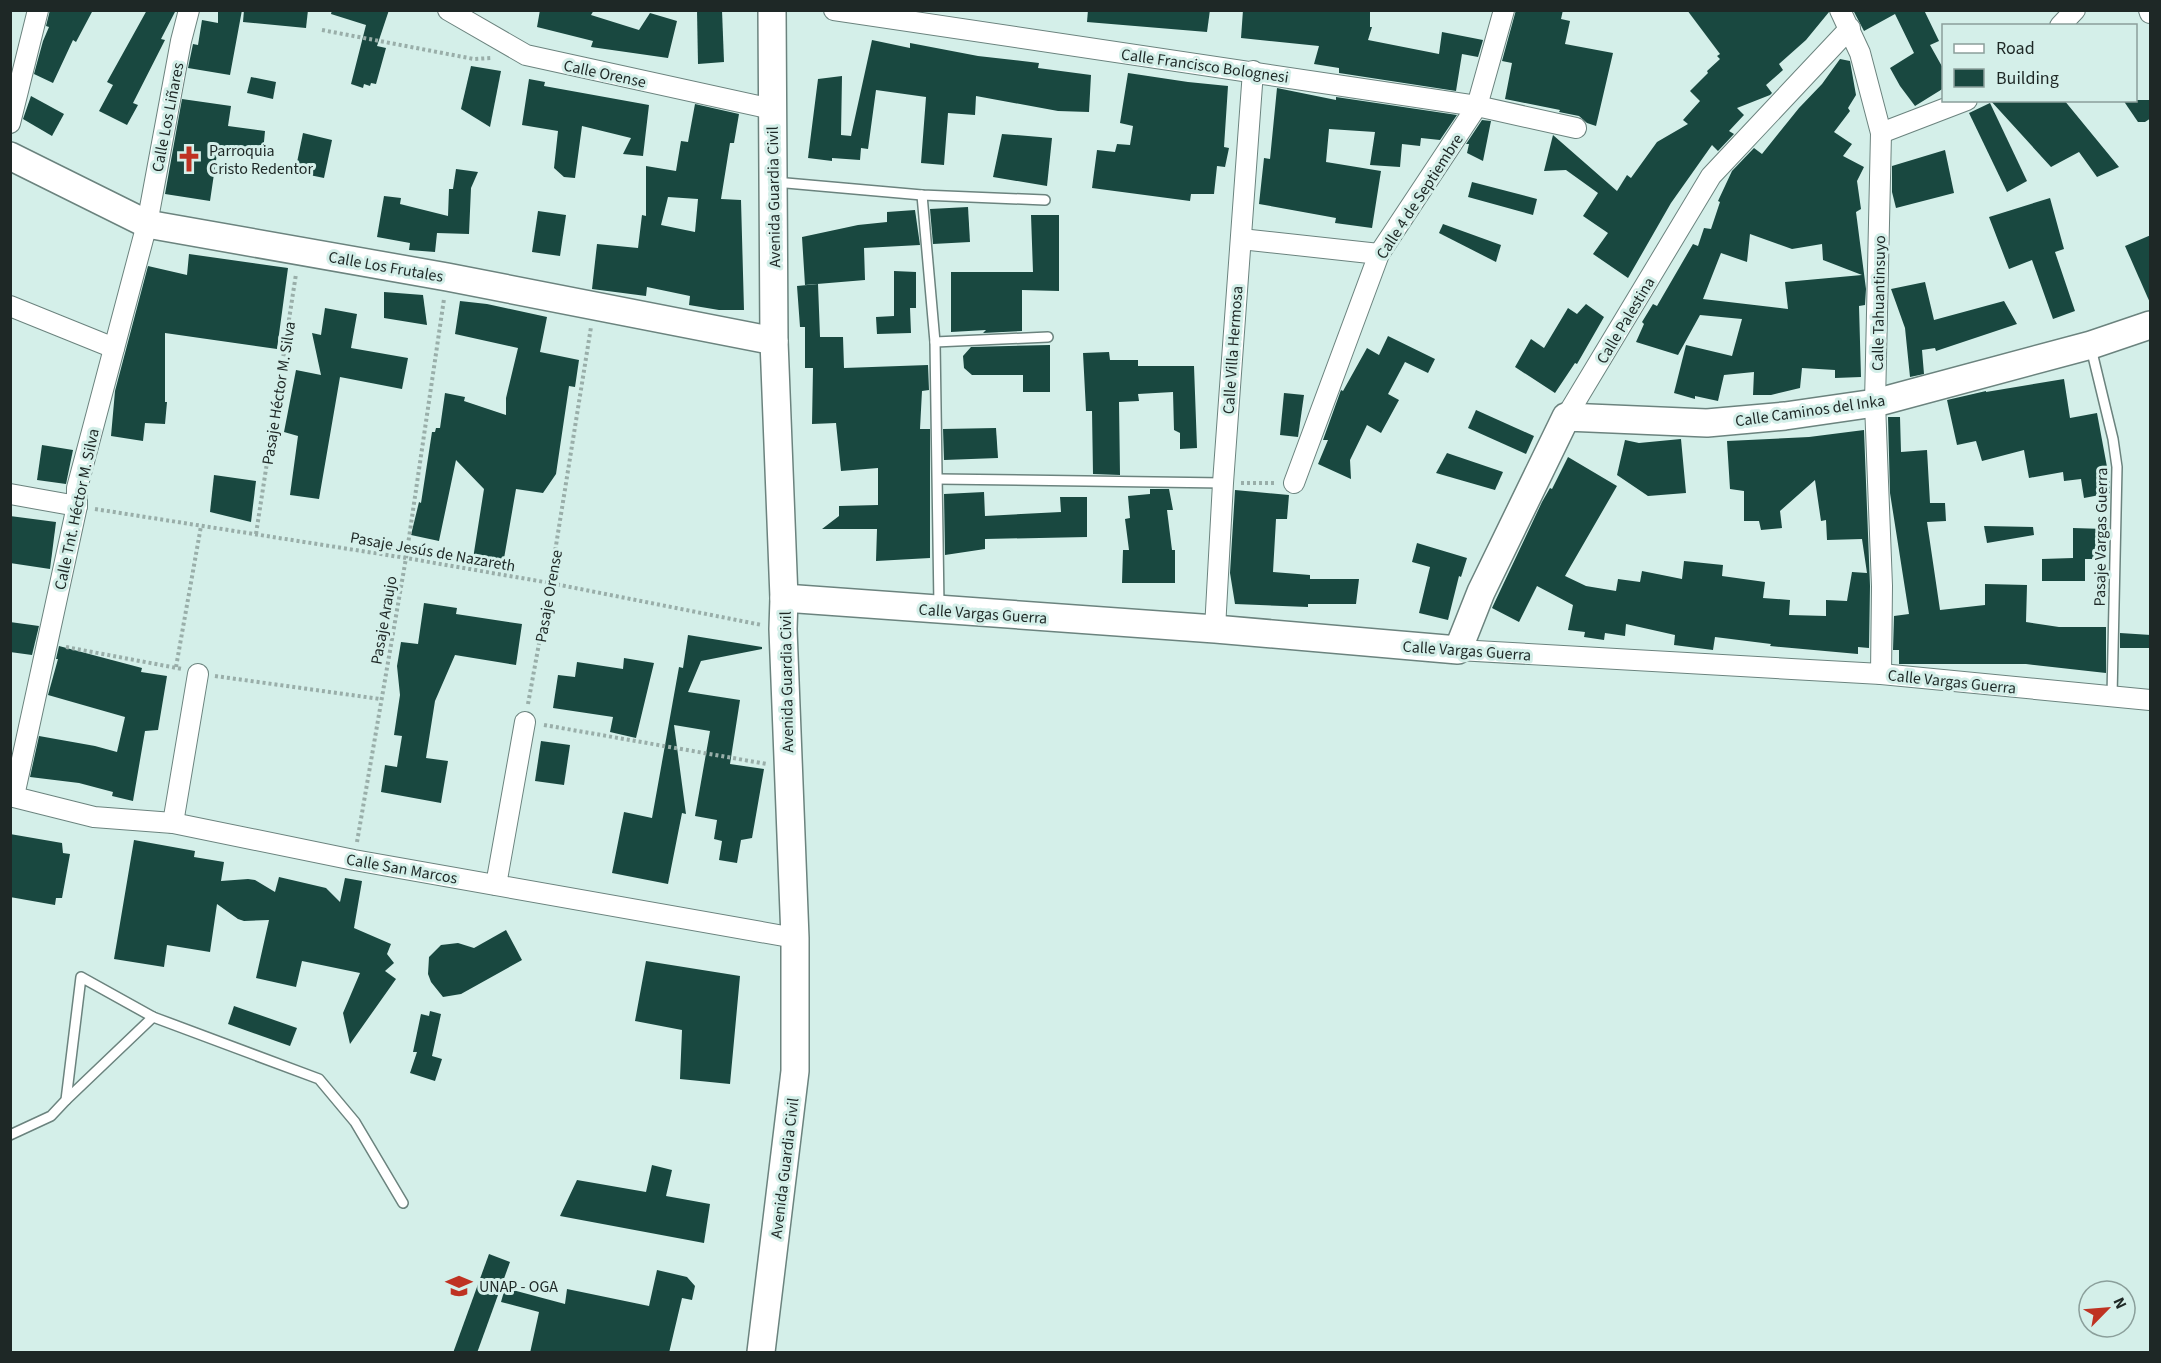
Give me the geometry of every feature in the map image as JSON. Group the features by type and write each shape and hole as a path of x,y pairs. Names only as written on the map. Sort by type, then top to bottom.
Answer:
{"street":[{"path":"10,123 38,10"},
{"name":"Calle Los Liñares","path":"147,224 181,41 189,10"},
{"name":"Calle Orense","path":"448,10 526,55 772,110"},
{"name":"Avenida Guardia Civil","path":"761,1353 795,1071 795,938 774,340 772,10"},
{"name":"Calle Francisco Bolognesi","path":"834,10 1477,106 1575,128"},
{"name":"Calle 4 de Septiembre","path":"1294,483 1379,254 1477,106 1504,10"},
{"path":"2062,24 2074,10"},
{"name":"Calle Tahuantinsuyo","path":"1845,19 1860,53 1881,133 1875,403 1882,586 1881,674"},
{"name":"Calle Palestina","path":"1458,650 1481,592 1566,417 1711,176 1845,19"},
{"name":"Calle Villa Hermosa","path":"1215,629 1223,483 1253,72"},
{"path":"1881,133 1962,102"},
{"name":"Calle Los Frutales","path":"10,156 147,224 447,277 774,340"},
{"name":"Calle Tnt. Héctor M. Silva","path":"12,796 77,506 77,488 147,224"},
{"path":"1240,239 1379,254"},
{"path":"10,306 114,348"},
{"name":"Calle Caminos del Inka","path":"1566,417 1707,423 1785,416 1875,403 2091,345 2151,325"},
{"path":"10,494 77,506"},
{"name":"Calle Vargas Guerra","path":"784,598 1215,629 1458,650 1881,674 2151,700"},
{"path":"173,823 198,674"},
{"path":"496,885 525,722"},
{"name":"Calle San Marcos","path":"12,796 94,817 173,823 354,860 795,938"}],"lane":[{"path":"774,182 922,195 1045,200"},
{"path":"922,195 935,342 939,610"},
{"path":"935,342 1048,337"},
{"name":"Pasaje Vargas Guerra","path":"2091,345 2117,466 2112,696"},
{"path":"938,479 1223,483"},
{"path":"66,1100 81,976 153,1017 319,1079 355,1122 403,1203"},
{"path":"10,1135 51,1116 153,1017"}],"path":[{"path":"322,30 474,59 526,55"},
{"name":"Pasaje Héctor M. Silva","path":"256,534 300,251"},
{"name":"Pasaje Araujo","path":"354,860 406,558 447,277"},
{"name":"Pasaje Orense","path":"525,722 595,305"},
{"path":"1223,483 1294,483"},
{"name":"Pasaje Jesús de Nazareth","path":"77,506 550,583 783,629"},
{"path":"176,667 201,526"},
{"path":"525,722 788,768"}],"building":[{"path":"50,10 93,10 76,42 73,40 53,83 34,74 49,27 46,26"},
{"path":"147,10 176,10 161,39 165,40 133,103 138,105 127,125 99,111 113,85 107,82"},
{"path":"218,10 242,10 230,75 188,68 193,44 198,45 202,20 218,23"},
{"path":"244,10 308,10 306,28 243,22"},
{"path":"332,10 389,10 377,46 386,48 376,84 371,83 370,86 364,84 363,88 351,84 366,25 331,14"},
{"path":"540,10 594,10 591,15 639,30 650,13 677,21 668,58 591,47 593,41 537,27"},
{"path":"697,10 722,10 724,62 698,64"},
{"path":"1088,10 1210,10 1207,32 1087,22"},
{"path":"1243,10 1370,10 1370,27 1372,27 1368,40 1439,54 1442,32 1483,40 1478,57 1462,54 1456,91 1339,73 1339,68 1314,64 1319,46 1241,38"},
{"path":"1516,10 1563,10 1561,19 1570,21 1565,44 1613,53 1596,126 1587,123 1579,116 1559,112 1560,110 1505,99 1512,63 1502,61"},
{"path":"1687,10 1828,10 1829,12 1806,40 1779,64 1783,70 1766,85 1772,93 1737,108 1744,115 1729,131 1734,134 1718,151 1712,145 1671,203 1628,278 1593,254 1608,233 1583,216 1598,193 1566,170 1544,171 1553,135 1617,191 1627,175 1631,178 1657,142 1688,124 1683,120 1700,101 1690,91 1720,59 1717,56 1720,54"},
{"path":"1853,10 1924,10 1939,41 1930,45 1942,66 1942,89 1915,106 1900,86 1890,68 1914,53 1895,14 1864,31"},
{"path":"872,40 910,48 910,43 978,56 1039,63 1038,68 1091,75 1089,112 1058,111 976,96 975,115 948,113 944,165 921,163 926,97 876,90 868,149 861,148 860,160 832,158 832,161 808,158 818,79 842,76 841,135 851,136"},
{"path":"1840,59 1850,61 1856,95 1848,108 1850,111 1834,132 1852,144 1843,156 1864,167 1857,181 1861,209 1856,212 1866,289 1865,305 1859,306 1861,377 1835,378 1835,370 1802,368 1800,388 1771,395 1753,395 1754,372 1724,375 1718,401 1695,396 1695,399 1674,393 1686,345 1732,356 1742,319 1700,315 1678,355 1636,342 1644,324 1642,322 1653,304 1657,306 1693,244 1698,246 1704,228 1711,229 1720,202 1718,201 1732,171 1754,148 1762,154 1799,108 1822,84","holes":["1750,234 1792,249 1822,244 1823,260 1862,275 1785,282 1788,309 1703,299 1721,253 1747,262"]},
{"path":"471,66 501,71 490,127 461,109"},
{"path":"1128,73 1228,86 1224,147 1229,148 1225,167 1217,166 1214,194 1191,194 1190,201 1092,188 1097,150 1115,152 1117,144 1130,145 1133,126 1120,123"},
{"path":"251,77 276,82 273,99 247,93"},
{"path":"529,79 545,82 544,86 649,105 643,156 623,154 631,138 582,126 575,178 564,177 554,168 558,131 522,125"},
{"path":"1277,88 1336,100 1336,97 1457,115 1440,140 1421,138 1420,146 1402,144 1400,167 1370,165 1375,132 1329,129 1326,162 1381,171 1372,228 1335,223 1336,218 1259,204 1264,158 1270,159"},
{"path":"31,96 64,114 52,136 23,119"},
{"name":"Parroquia Cristo Redentor","path":"182,99 231,106 228,126 265,131 263,152 218,147 210,201 165,194"},
{"path":"2151,100 2151,118 2145,122 2138,122 2124,102"},
{"path":"1992,102 2066,102 2119,167 2097,177 2079,152 2051,167"},
{"path":"1990,103 2027,181 2007,192 1969,113"},
{"path":"695,104 739,114 734,143 730,143 721,199 741,200 744,310 719,310 689,305 690,296 647,287 646,296 592,289 597,244 638,248 642,215 646,216 646,166 676,171 681,141 688,142","holes":["668,197 698,199 695,232 661,225"]},
{"path":"1482,120 1491,121 1483,161 1467,153 1469,144 1466,144"},
{"path":"303,133 332,140 324,178 295,172"},
{"path":"1002,134 1052,138 1047,186 993,177"},
{"path":"1945,150 1954,193 1896,208 1892,192 1892,166"},
{"path":"456,169 478,172 471,188 469,234 437,233 435,252 409,250 410,243 377,237 384,196 401,198 400,204 448,216 449,189 453,189"},
{"path":"1472,182 1537,199 1533,215 1468,197"},
{"path":"2050,198 2064,249 2055,252 2075,311 2053,319 2032,260 2009,269 1989,217"},
{"path":"968,207 970,242 933,244 930,209"},
{"path":"915,210 920,245 864,248 865,280 805,285 802,237 858,225 887,222 887,212"},
{"path":"538,211 566,215 560,256 532,252"},
{"path":"1031,215 1059,215 1059,291 1022,290 1022,331 951,332 951,272 1033,272"},
{"path":"1443,224 1501,245 1496,262 1439,233"},
{"path":"2151,235 2151,305 2125,246"},
{"path":"189,254 288,268 277,349 165,333 165,402 167,402 165,424 145,423 143,441 111,436 115,391 148,266 187,275"},
{"path":"894,271 916,272 916,308 910,308 911,333 877,334 876,317 894,316"},
{"path":"1925,282 1934,320 2004,301 2017,324 1936,351 1935,348 1922,350 1924,374 1910,377 1905,328 1891,289"},
{"path":"818,284 820,337 843,337 844,368 928,365 929,390 922,391 920,429 930,429 930,558 876,561 877,529 822,529 839,516 839,506 878,505 878,468 841,471 836,423 812,424 813,368 805,368 805,327 800,327 797,286"},
{"path":"384,292 423,295 427,325 384,318"},
{"path":"460,301 487,304 547,317 540,352 579,360 575,387 569,386 556,474 543,493 516,489 502,570 472,565 484,489 456,460 439,541 411,535 419,502 421,503 432,432 440,428 445,393 465,397 464,401 506,415 506,398 518,348 455,334"},
{"path":"1586,304 1604,317 1577,364 1575,363 1555,393 1515,367 1531,339 1544,348 1568,308 1577,314"},
{"path":"325,308 357,314 351,348 408,358 402,389 340,377 319,499 290,495 298,436 284,432 296,370 321,375 312,333 321,335"},
{"path":"1388,336 1435,359 1428,373 1405,362 1388,394 1399,400 1381,433 1367,425 1350,460 1351,479 1318,464 1328,440 1323,440 1341,390 1343,391 1367,348 1379,355"},
{"path":"1050,345 1050,392 1023,392 1023,375 972,375 964,368 963,356 971,347"},
{"path":"1109,352 1110,360 1138,360 1138,366 1194,366 1197,448 1180,449 1180,433 1174,430 1173,392 1138,394 1139,401 1119,402 1120,475 1093,474 1092,411 1086,411 1083,353"},
{"path":"2064,379 2070,418 2097,413 2110,493 2084,498 2081,479 2064,481 2063,472 2029,478 2024,450 1982,461 1976,441 1957,445 1947,400 1986,391"},
{"path":"1284,393 1304,395 1298,437 1280,435"},
{"path":"1476,410 1534,436 1526,454 1468,428"},
{"path":"1888,417 1900,417 1901,452 1927,450 1930,503 1945,503 1946,521 1927,522 1940,610 1985,605 1985,584 2027,585 2026,622 2059,627 2106,627 2106,673 2026,664 1899,664 1899,650 1893,650 1894,616 1909,614 1890,493"},
{"path":"996,428 998,458 944,460 943,429"},
{"path":"1864,430 1870,586 1869,648 1858,647 1858,654 1770,646 1771,644 1715,637 1713,650 1674,645 1675,635 1626,624 1625,636 1605,633 1604,640 1584,637 1585,632 1568,630 1573,605 1537,586 1519,622 1492,608 1542,502 1550,488 1552,489 1568,457 1617,486 1565,576 1586,586 1616,591 1618,579 1640,582 1642,571 1682,579 1684,561 1723,565 1722,576 1765,582 1763,598 1790,600 1789,615 1826,616 1826,600 1847,601 1852,572 1867,573 1862,539 1827,540 1826,520 1821,521 1815,480 1780,511 1782,528 1761,530 1759,521 1744,521 1744,491 1730,489 1727,441 1809,437"},
{"path":"1681,439 1686,493 1648,496 1617,475 1625,440 1639,443"},
{"path":"42,445 73,450 66,484 37,480"},
{"path":"1447,453 1503,472 1495,490 1436,473"},
{"path":"214,475 256,481 251,522 210,512"},
{"path":"1150,489 1169,489 1173,510 1167,510 1172,550 1175,550 1175,583 1122,583 1123,550 1129,550 1125,519 1130,518 1128,496 1150,494"},
{"path":"1235,490 1289,495 1287,519 1276,519 1273,572 1310,575 1310,579 1359,579 1356,604 1308,604 1308,607 1235,604 1230,573"},
{"path":"984,492 985,516 1061,512 1060,497 1087,497 1087,537 985,539 985,549 945,555 944,494"},
{"path":"10,516 56,522 50,569 10,563"},
{"path":"1984,526 2033,527 2034,535 1987,543"},
{"path":"2073,528 2105,529 2105,559 2085,559 2085,581 2042,581 2042,559 2073,558"},
{"path":"1417,543 1467,558 1461,577 1459,576 1448,620 1419,613 1430,567 1412,562"},
{"path":"424,603 457,608 456,614 522,624 516,665 455,655 435,701 426,758 448,761 441,803 381,792 385,765 397,767 402,736 394,735 400,695 397,666 401,642 418,644"},
{"path":"10,622 39,626 32,655 10,652"},
{"path":"2120,633 2151,635 2151,648 2120,648"},
{"path":"688,635 762,647 762,649 701,661 688,692 740,700 730,764 764,769 752,838 741,840 737,863 719,860 722,841 714,839 717,820 695,816 710,731 674,725 686,814 682,813 668,884 612,873 624,812 652,818 679,667 683,668"},
{"path":"59,646 142,668 141,672 167,676 158,730 145,731 133,801 112,796 113,792 79,783 30,777 39,736 117,752 125,717 48,695 58,659 56,659"},
{"path":"624,658 654,663 636,738 610,732 613,717 553,708 558,675 575,677 577,662 623,669"},
{"path":"541,741 570,745 564,785 535,781"},
{"path":"10,834 62,843 63,853 70,854 62,898 56,898 55,905 10,897"},
{"path":"134,840 195,851 194,857 224,862 221,881 255,880 275,892 279,877 326,888 340,902 345,878 362,881 354,928 391,944 387,954 394,963 385,971 396,979 350,1044 343,1013 360,973 302,961 296,987 256,978 269,920 244,921 217,904 210,952 167,945 164,967 114,959"},
{"path":"506,930 522,960 461,994 443,997 431,982 428,974 429,957 441,945 458,943 474,948"},
{"path":"646,961 740,976 730,1084 680,1079 682,1030 635,1021"},
{"path":"234,1006 297,1028 290,1046 228,1024"},
{"path":"430,1011 441,1014 432,1056 442,1059 435,1081 410,1073 417,1052 413,1052 421,1014 429,1016"},
{"path":"652,1165 672,1170 666,1196 710,1204 704,1243 560,1216 577,1180 646,1192"},
{"path":"489,1254 510,1262 477,1353 453,1353"},
{"path":"657,1270 687,1277 695,1286 692,1300 682,1298 669,1353 530,1353 539,1312 501,1302 505,1288 565,1304 567,1289 649,1306"}],"place":[{"name":"Parroquia Cristo Redentor","path":"189,159"},
{"name":"UNAP - OGA","path":"459,1286"}]}
